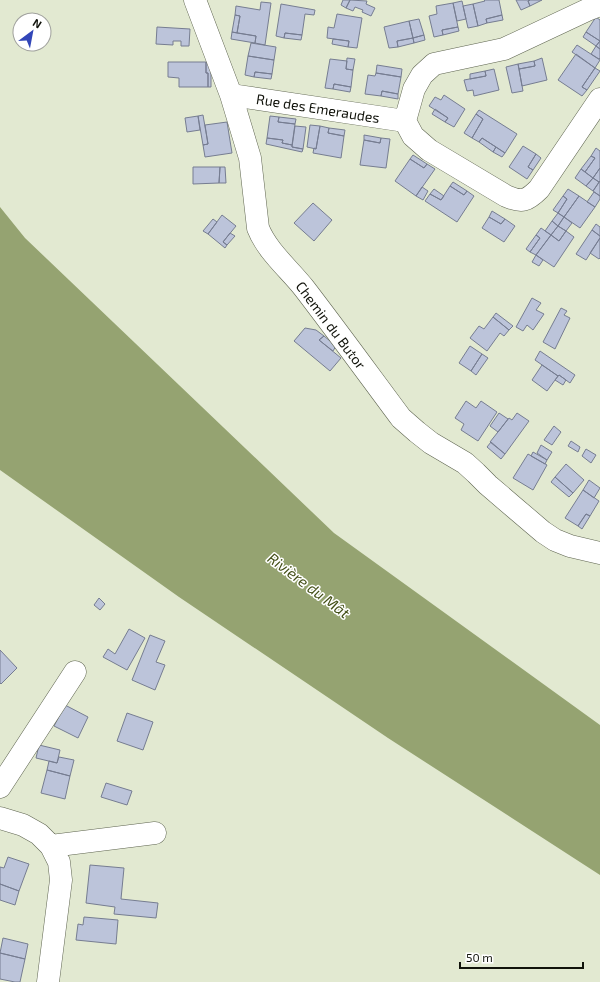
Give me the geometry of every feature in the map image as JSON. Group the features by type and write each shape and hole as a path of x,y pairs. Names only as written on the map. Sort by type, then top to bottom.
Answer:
{"street":[{"name":"Chemin du Butor","path":"195,0 231,95 250,158 258,228 267,245 303,288 401,418 431,443 465,463 543,532 555,540 570,546 600,553"},
{"path":"600,5 504,49 434,64 422,75 414,89 405,121 413,136 429,150 506,196 515,200 524,200 539,189 600,99"},
{"name":"Rue des Emeraudes","path":"231,95 405,121"},
{"path":"0,787 75,672"},
{"path":"0,818 23,826 39,834 51,846 59,862 61,880 48,982"},
{"path":"51,846 155,833"}],"water":[{"name":"Rivière du Mât","path":"0,207 25,238 334,533 600,725 600,875 388,738 179,597 0,470"}],"building":[{"path":"343,0 350,0 346,8 341,5"},
{"path":"350,0 367,1 366,4 375,8 371,16 362,12 363,10 355,7 353,11 346,8"},
{"path":"484,0 499,0 502,15 486,19 487,23 478,26 473,4 485,1"},
{"path":"516,0 530,0 528,1 530,6 521,10"},
{"path":"542,0 530,6 528,1"},
{"path":"462,1 466,19 457,21 453,3"},
{"path":"261,2 271,3 265,45 255,43 256,36 237,33 240,16 235,15 236,6 260,10"},
{"path":"453,3 458,27 442,30 443,35 434,37 429,16 437,14 436,6"},
{"path":"281,4 315,10 314,15 305,14 302,35 285,33 284,38 276,36"},
{"path":"473,4 478,26 468,28 463,6"},
{"path":"337,14 362,18 357,48 348,47 349,41 327,38 328,27 334,28"},
{"path":"235,15 240,16 237,33 232,32"},
{"path":"502,15 503,20 487,23 486,19"},
{"path":"596,17 600,20 600,41 586,32"},
{"path":"419,19 424,35 413,38 409,21"},
{"path":"409,21 413,38 397,41 398,47 389,48 384,27"},
{"path":"157,27 190,29 189,46 181,46 181,41 173,41 173,45 156,44"},
{"path":"458,27 459,31 443,35 442,30"},
{"path":"232,32 256,36 255,43 231,39"},
{"path":"586,32 600,41 596,46 583,37"},
{"path":"285,33 302,35 301,40 284,38"},
{"path":"424,35 425,40 414,43 413,38"},
{"path":"413,38 414,43 398,47 397,41"},
{"path":"333,39 349,41 348,47 332,44"},
{"path":"600,41 600,49 596,46"},
{"path":"251,43 276,47 274,60 248,56"},
{"path":"577,45 600,60 595,68 572,52"},
{"path":"596,46 600,49 599,59 591,54"},
{"path":"576,54 595,68 582,87 587,90 582,96 558,80"},
{"path":"248,56 274,60 272,74 255,72 254,77 245,75"},
{"path":"347,58 355,59 353,70 346,69"},
{"path":"542,58 547,80 522,86 519,69 535,66 534,61"},
{"path":"330,59 347,61 346,69 353,70 351,87 334,84 333,89 325,88"},
{"path":"534,61 535,66 519,69 518,64"},
{"path":"168,62 206,62 208,87 179,87 179,78 168,77"},
{"path":"206,62 211,62 211,87 208,87"},
{"path":"518,64 523,91 512,93 506,67"},
{"path":"377,65 402,69 401,77 376,73"},
{"path":"595,68 600,71 587,90 582,87"},
{"path":"494,69 499,90 474,96 473,90 467,91 464,80 486,76 485,71"},
{"path":"485,71 486,76 470,79 470,74"},
{"path":"255,72 272,74 271,79 254,77"},
{"path":"376,73 401,77 398,94 382,91 381,96 365,94 368,75 375,76"},
{"path":"334,84 351,87 350,92 333,89"},
{"path":"382,91 398,94 398,99 381,96"},
{"path":"444,95 465,109 454,127 445,122 448,118 429,106 435,97 441,100"},
{"path":"435,109 448,118 445,122 432,114"},
{"path":"479,110 517,134 505,153 482,138 479,142 472,138 483,119 476,114"},
{"path":"476,114 483,119 472,138 464,133"},
{"path":"203,115 208,144 203,145 198,116"},
{"path":"198,116 200,130 187,132 185,118"},
{"path":"270,116 279,117 278,122 295,124 292,145 282,143 283,140 267,138"},
{"path":"279,117 296,119 295,124 278,122"},
{"path":"227,122 232,153 205,157 203,145 208,144 205,125"},
{"path":"310,125 320,126 316,149 307,147"},
{"path":"295,126 306,127 303,149 292,147"},
{"path":"320,126 329,128 328,133 344,136 341,158 313,153 314,148 316,149"},
{"path":"329,128 345,130 344,136 328,133"},
{"path":"364,135 381,138 380,143 364,140"},
{"path":"267,138 283,140 282,143 303,149 302,152 266,144"},
{"path":"381,138 390,139 386,168 360,165 364,140 380,143"},
{"path":"482,138 496,147 493,152 479,142"},
{"path":"523,146 536,154 528,167 533,170 527,179 509,167"},
{"path":"496,147 505,153 502,157 493,152"},
{"path":"596,148 600,151 600,168 593,178 585,172 595,158 591,156"},
{"path":"536,154 541,158 533,170 528,167"},
{"path":"413,155 427,164 424,168 410,159"},
{"path":"591,156 595,158 585,172 581,169"},
{"path":"410,159 424,168 427,164 435,169 416,196 395,181"},
{"path":"193,167 220,167 219,183 193,184"},
{"path":"220,167 225,167 226,183 219,183"},
{"path":"600,168 600,181 599,182 593,178"},
{"path":"581,169 593,178 586,186 575,178"},
{"path":"593,178 599,182 593,191 586,186"},
{"path":"600,181 600,196 593,191"},
{"path":"453,182 467,191 464,195 450,186"},
{"path":"450,186 464,195 467,191 474,196 457,222 425,201 430,194 441,200"},
{"path":"422,187 428,191 423,200 416,196"},
{"path":"434,189 444,196 441,200 430,194"},
{"path":"568,189 579,196 564,217 558,213 567,199 563,196"},
{"path":"594,192 600,196 600,199 595,207 587,202"},
{"path":"563,196 567,199 558,213 553,210"},
{"path":"579,196 595,207 580,228 564,217"},
{"path":"313,203 332,220 314,241 294,223"},
{"path":"492,211 505,219 501,224 489,217"},
{"path":"558,213 564,217 558,226 552,221"},
{"path":"222,215 236,226 223,242 227,245 225,248 208,234"},
{"path":"489,217 501,224 505,219 515,226 504,242 482,228"},
{"path":"564,217 572,223 566,231 558,226"},
{"path":"213,219 217,222 208,234 203,231"},
{"path":"552,221 558,226 551,235 545,231"},
{"path":"596,224 600,227 600,236 592,230"},
{"path":"558,226 566,231 559,241 551,235"},
{"path":"541,228 551,235 536,255 530,252 540,238 536,235"},
{"path":"592,230 600,236 600,238 586,260 576,254"},
{"path":"566,231 574,237 554,267 536,255 551,235 559,241"},
{"path":"230,233 235,236 227,245 223,242"},
{"path":"536,235 540,238 530,252 526,249"},
{"path":"600,238 600,258 599,259 590,253"},
{"path":"536,255 543,260 539,266 532,262"},
{"path":"532,298 541,303 536,310 544,314 533,330 527,325 523,331 516,327"},
{"path":"561,308 567,311 564,315 570,318 555,349 543,342"},
{"path":"496,313 513,326 509,330 493,317"},
{"path":"493,317 509,330 504,336 500,333 487,351 470,338 479,326 484,329"},
{"path":"305,328 316,330 324,336 319,340 341,358 330,371 294,341"},
{"path":"324,336 336,346 333,351 319,340"},
{"path":"470,346 482,354 471,371 459,363"},
{"path":"540,351 575,375 570,383 535,360"},
{"path":"482,354 488,358 476,375 471,371"},
{"path":"542,365 558,376 547,391 532,380"},
{"path":"559,375 566,380 563,385 555,380"},
{"path":"466,401 476,408 481,401 497,412 478,441 461,430 464,424 455,418"},
{"path":"499,413 508,419 498,432 490,426"},
{"path":"517,413 529,421 505,454 490,442 509,418 512,420"},
{"path":"554,426 561,432 552,445 544,440"},
{"path":"571,441 580,447 578,452 568,446"},
{"path":"491,442 505,454 501,459 487,447"},
{"path":"541,445 552,452 547,460 537,453"},
{"path":"586,449 596,455 591,463 582,456"},
{"path":"533,452 547,460 545,464 531,456"},
{"path":"528,454 547,465 533,490 513,478"},
{"path":"566,464 584,480 573,493 555,477"},
{"path":"555,477 573,493 569,497 551,482"},
{"path":"589,480 600,488 594,498 583,490"},
{"path":"583,490 599,501 590,516 586,514 578,526 565,518"},
{"path":"586,514 590,516 582,529 578,526"},
{"path":"99,598 105,604 100,610 94,605"},
{"path":"129,629 145,638 127,670 103,657 108,649 115,654"},
{"path":"150,635 165,641 156,662 165,665 155,690 132,680"},
{"path":"0,650 17,668 1,684 0,683"},
{"path":"65,705 88,717 78,738 54,726"},
{"path":"127,713 153,722 143,750 117,741"},
{"path":"39,745 60,750 57,763 36,758"},
{"path":"59,757 74,760 70,776 47,770 49,761 57,763"},
{"path":"47,770 70,776 65,799 41,793"},
{"path":"106,783 132,791 127,805 101,797"},
{"path":"8,857 29,864 19,891 0,884 0,867 4,868"},
{"path":"90,865 124,868 121,899 158,903 156,918 114,914 115,907 86,903"},
{"path":"0,884 19,891 15,905 0,900"},
{"path":"84,917 118,920 116,944 76,940 78,924 83,925"},
{"path":"3,938 28,944 25,959 0,953"},
{"path":"0,953 25,959 20,982 0,979"}]}
